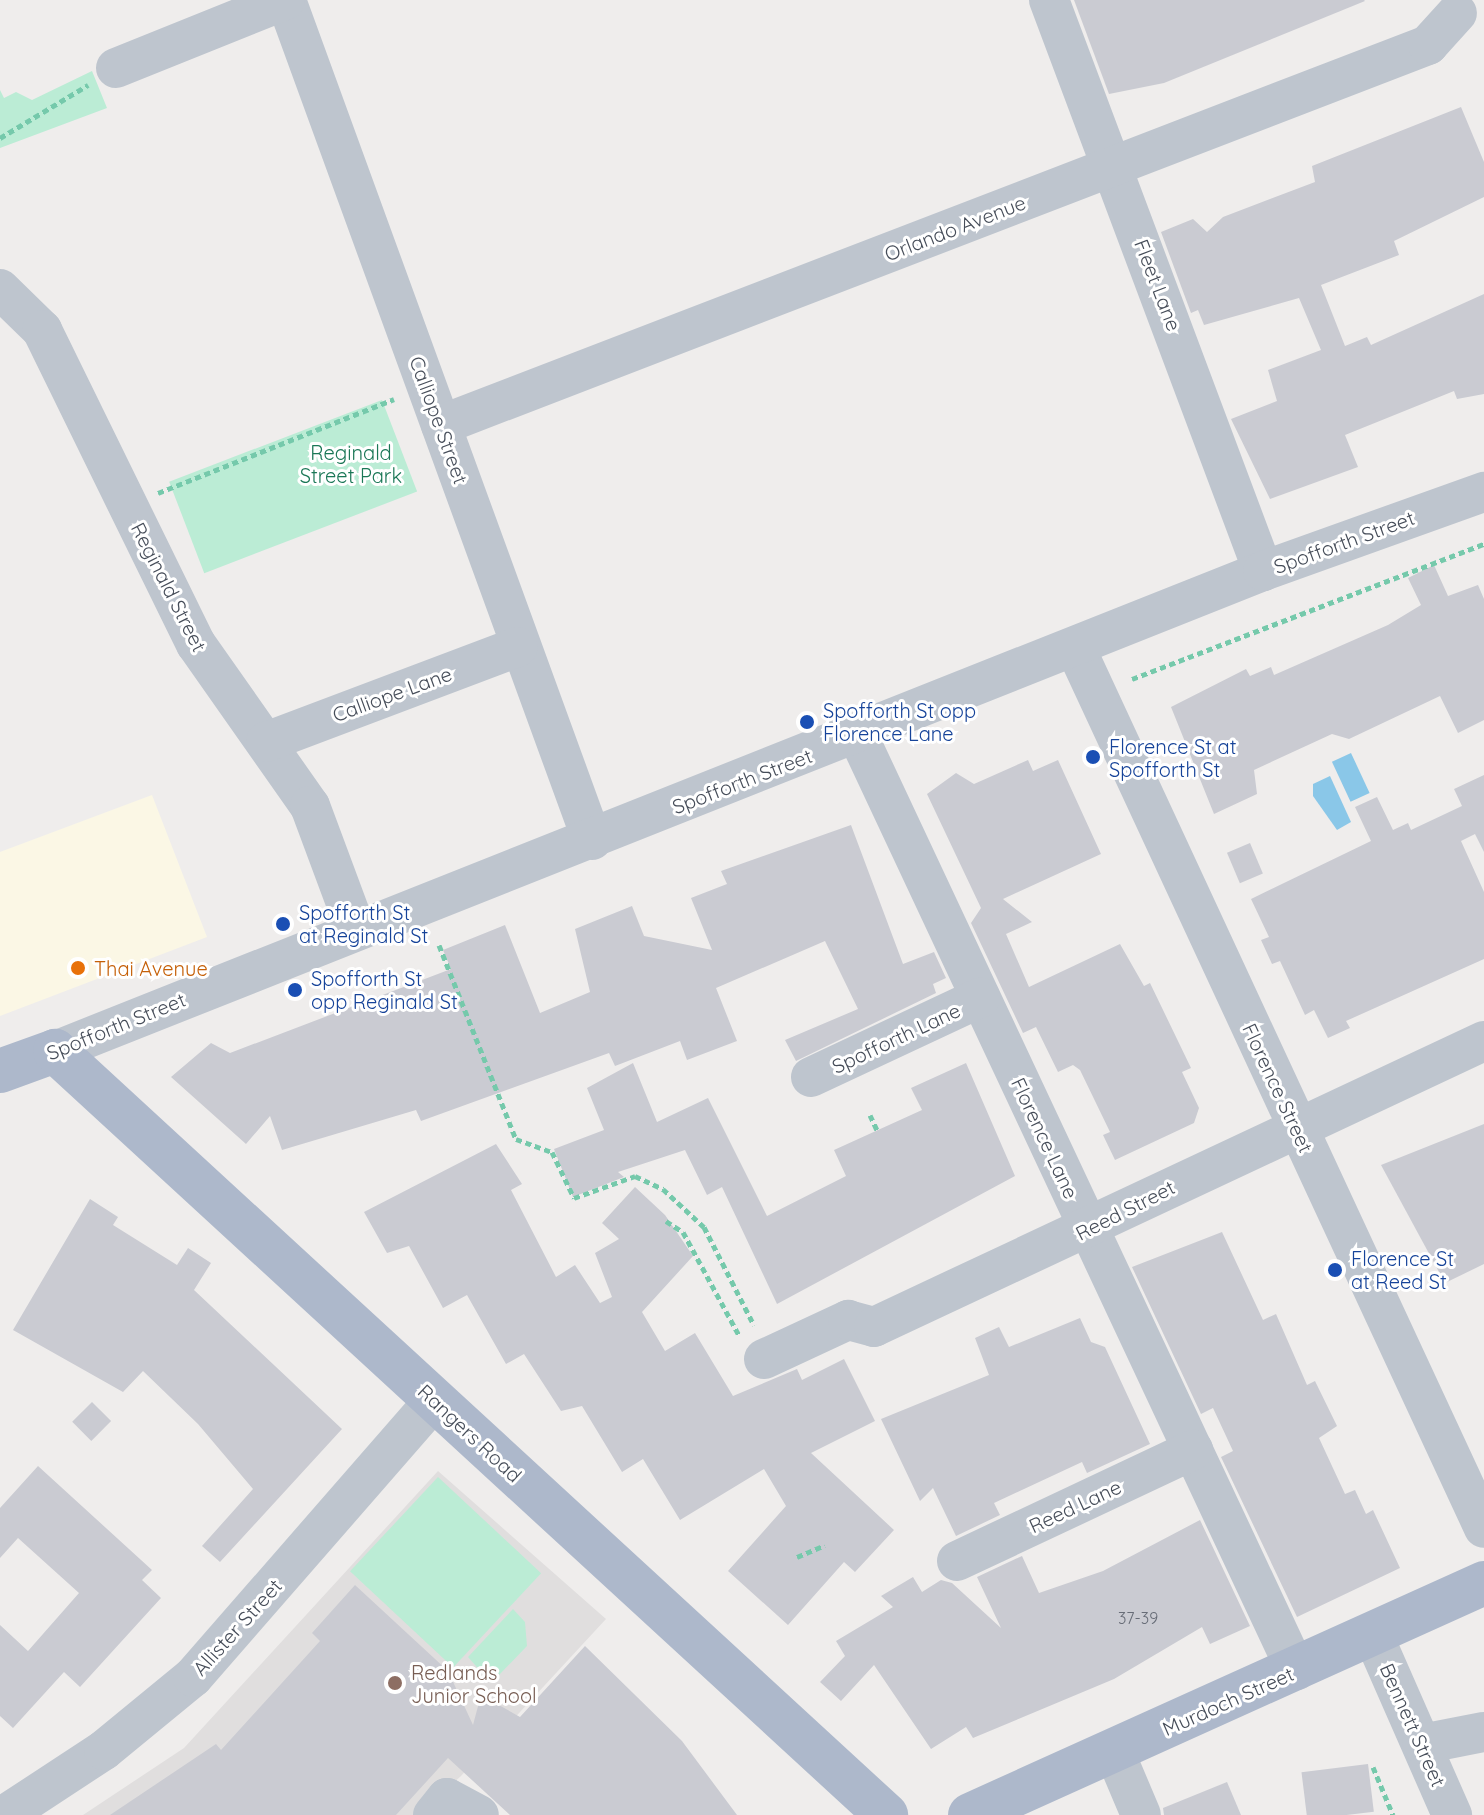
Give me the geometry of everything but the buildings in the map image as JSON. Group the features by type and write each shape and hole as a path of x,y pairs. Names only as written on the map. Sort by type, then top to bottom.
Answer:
{"main road":[{"name":"Spofforth Street","path":"0,1071 55,1051"},
{"name":"Rangers Road","path":"55,1051 886,1815"},
{"name":"Murdoch Street","path":"970,1815 1484,1583"}],"street":[{"path":"116,68 285,0"},
{"name":"Calliope Street","path":"285,0 427,386 518,647 592,840"},
{"name":"Fleet Lane","path":"1049,0 1263,571"},
{"name":"Orlando Avenue","path":"441,425 1428,45 1457,13"},
{"name":"Reginald Street","path":"0,289 42,330 196,644 310,806 356,930"},
{"name":"Spofforth Street","path":"55,1051 356,930 858,736 1263,571 1484,492"},
{"name":"Calliope Lane","path":"266,742 518,647"},
{"name":"Florence Street","path":"1075,647 1484,1528"},
{"name":"Florence Lane","path":"858,736 1296,1670"},
{"name":"Spofforth Lane","path":"811,1077 980,998"},
{"name":"Reed Street","path":"757,1346 848,1320 874,1327 1088,1230 1296,1127 1484,1041"},
{"name":"Allister Street","path":"5,1815 104,1750 193,1677 434,1401"},
{"name":"Reed Lane","path":"957,1561 1193,1450"},
{"name":"Bennett Street","path":"1373,1635 1452,1815"},
{"path":"1422,1744 1484,1732"},
{"path":"1114,1751 1141,1815"},
{"path":"433,1815 447,1798 479,1815"}],"path":[{"path":"0,138 116,68"},
{"path":"127,505 427,386"},
{"path":"1132,679 1484,544"},
{"path":"439,945 516,1139 552,1152 574,1198 635,1176 663,1189 704,1227 757,1346"},
{"path":"870,1115 877,1130"},
{"path":"666,1221 683,1232 731,1325 757,1346"},
{"path":"797,1557 825,1545"},
{"path":"1373,1767 1393,1815"}],"shaded area":[{"path":"152,795 207,937 0,1016 0,852"},
{"name":"Redlands Junior School","path":"438,1471 606,1619 461,1776 418,1815 83,1815 184,1748"}],"green space":[{"path":"92,71 107,108 0,148 0,90 4,98 16,92 32,100"},
{"name":"Reginald Street Park","path":"382,400 417,491 204,573 169,482"},
{"path":"438,1477 541,1573 453,1668 350,1571"},
{"path":"513,1609 525,1622 527,1646 499,1675 483,1674 468,1657"}],"water":[{"path":"1351,753 1370,793 1351,802 1332,762"},
{"path":"1330,776 1351,822 1337,830 1313,796 1313,784"}],"place":[{"name":"Spofforth St opp Florence Lane","path":"807,722"},
{"name":"Florence St at Spofforth St","path":"1093,757"},
{"name":"Spofforth St at Reginald St","path":"283,924"},
{"name":"Thai Avenue","path":"78,968"},
{"name":"Spofforth St opp Reginald St","path":"295,990"},
{"name":"Florence St at Reed St","path":"1335,1270"},
{"name":"Redlands Junior School","path":"395,1683"}]}
